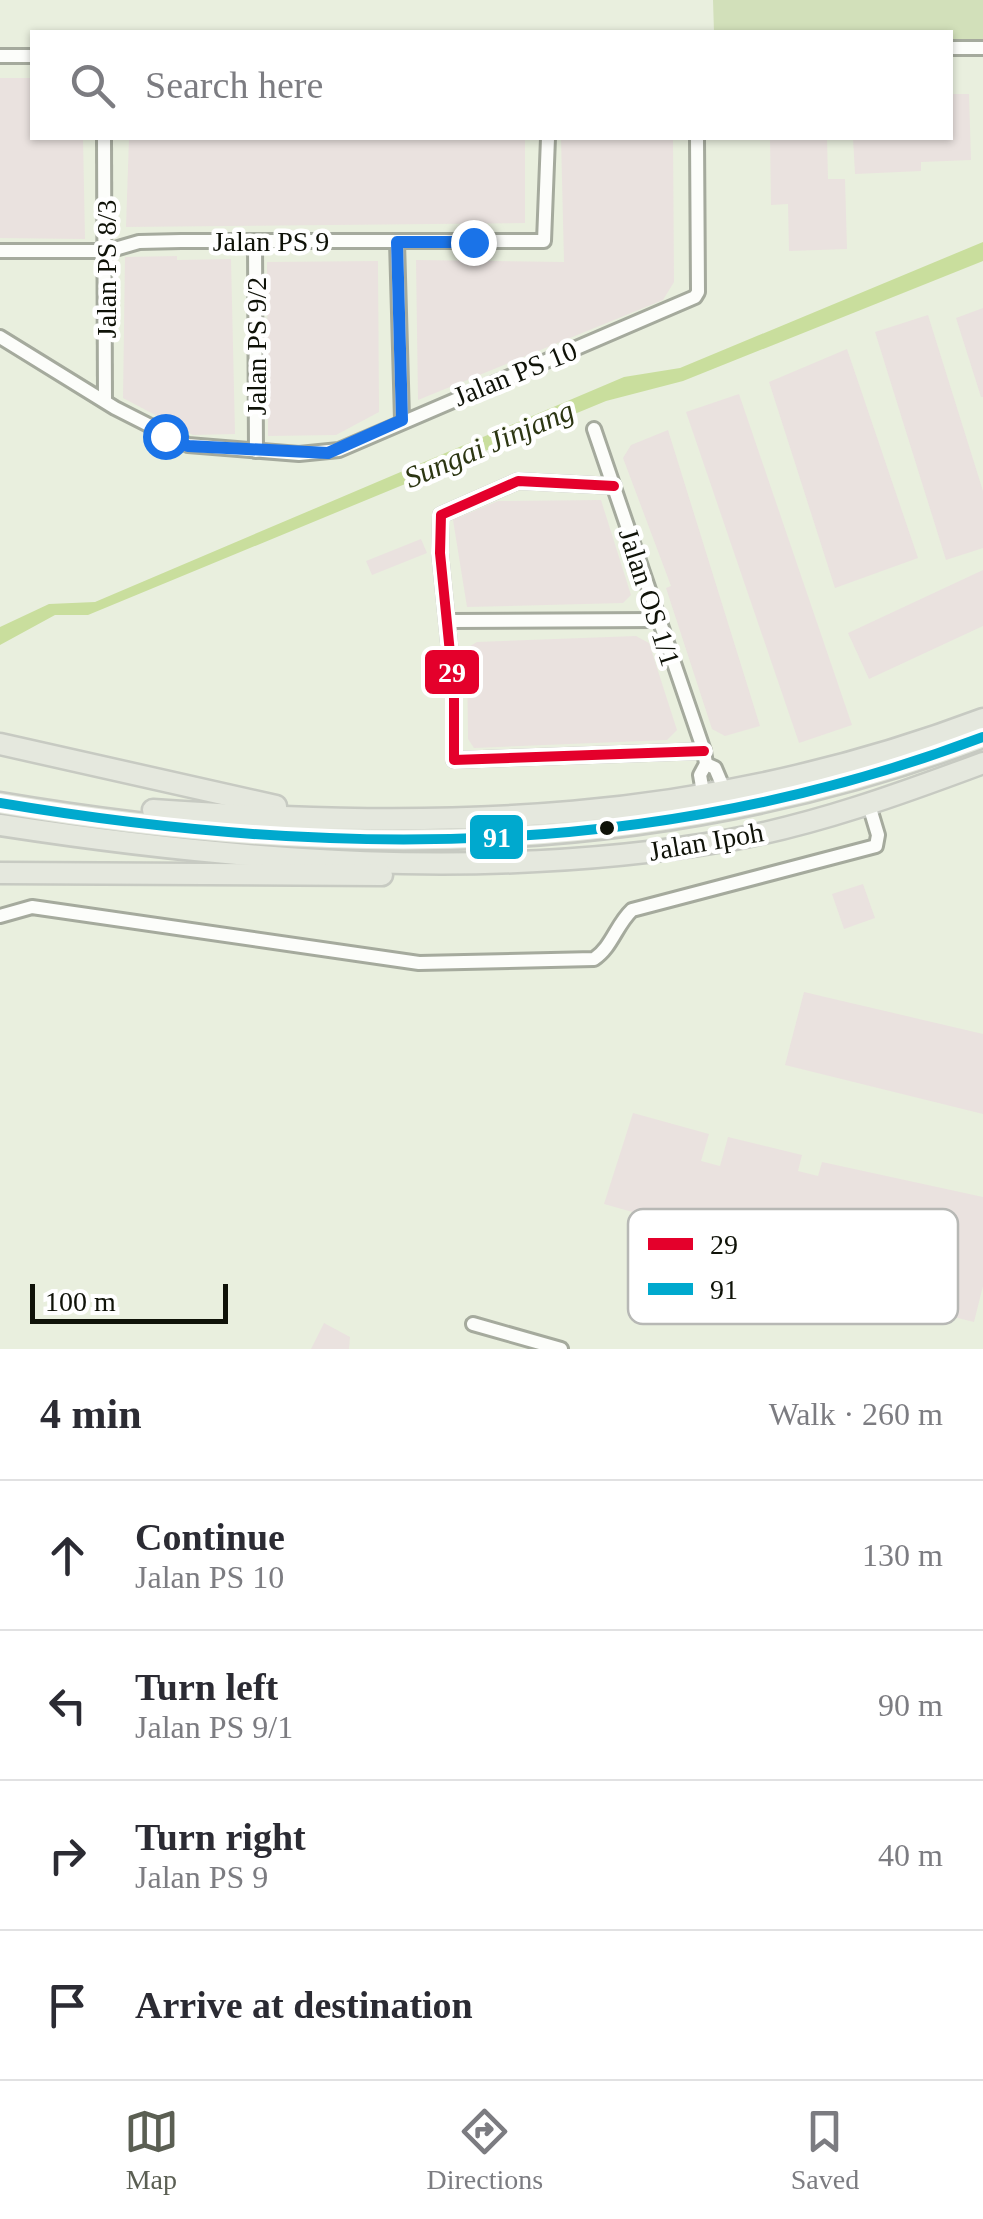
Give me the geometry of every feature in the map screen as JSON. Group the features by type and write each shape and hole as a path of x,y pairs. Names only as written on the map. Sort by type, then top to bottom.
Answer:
{"highway":[{"path":"0,799 184,812 426,822 622,809 726,794 981,724"},
{"name":"Jalan Ipoh","path":"0,799 78,816 224,830 430,840 539,838 670,822 765,804 854,781 981,724"},
{"path":"0,744 323,815 426,822"},
{"name":"Jalan Ipoh","path":"0,825 73,836 366,862 496,862 624,855 733,839 869,805 983,763"},
{"path":"0,873 381,876 503,870 624,855"}],"street":[{"path":"953,48 983,48"},
{"path":"0,56 30,56"},
{"name":"Jalan PS 8/3","path":"104,140 108,252 105,400"},
{"name":"Jalan PS 9","path":"0,252 108,252 140,242 544,241 548,140"},
{"name":"Jalan PS 10","path":"0,337 188,446 328,453 671,308 698,292 697,140"},
{"name":"Jalan PS 9/2","path":"255,242 256,451"},
{"path":"397,242 402,420"},
{"name":"Jalan OS 1/1","path":"594,429 705,758 715,768 726,794"},
{"path":"614,486 518,480 441,515 440,554 449,620 454,760 705,758"},
{"path":"449,620 657,620"},
{"name":"Jalan OS 1/1","path":"704,798 700,775 705,758"},
{"path":"0,916 32,906 419,963 594,959 604,952 617,924 642,906 876,846 878,835 869,805"},
{"path":"473,1324 560,1349"}],"shaded area":[{"path":"713,0 983,0 983,39 953,39 953,30 714,30"}],"water":[{"name":"Sungai Jinjang","path":"983,242 983,261 683,381 606,401 88,615 55,615 0,645 0,627 49,604 95,602 624,377 680,368"}],"building":[{"path":"0,78 30,78 30,140 83,140 85,239 0,238"},
{"path":"953,94 969,94 971,160 921,162 921,171 855,174 853,140 953,140"},
{"path":"129,140 525,140 525,223 126,227"},
{"path":"561,140 673,140 674,282 663,300 418,400 416,260 564,262"},
{"path":"770,140 827,140 828,179 845,179 847,249 789,251 788,204 771,205"},
{"path":"177,256 177,260 231,259 235,434 193,435 123,398 125,257"},
{"path":"378,261 379,412 336,435 268,436 267,262"},
{"path":"983,308 983,397 981,397 956,318"},
{"path":"928,315 983,491 983,548 946,560 875,332"},
{"path":"847,349 918,558 835,588 769,382"},
{"path":"739,394 852,725 799,743 686,412"},
{"path":"668,430 760,726 725,736 712,729 666,588 671,586 623,458 631,445"},
{"path":"601,500 631,595 623,603 467,607 453,520 498,501"},
{"path":"421,539 427,553 372,575 366,561"},
{"path":"983,570 983,626 869,679 848,633"},
{"path":"636,636 649,643 677,730 667,740 474,748 468,739 467,648 477,642"},
{"path":"863,884 875,918 844,929 832,894"},
{"path":"804,992 983,1034 983,1114 785,1065"},
{"path":"633,1113 709,1134 701,1161 720,1166 728,1137 802,1155 798,1171 818,1176 822,1162 983,1197 983,1286 974,1322 958,1318 958,1209 628,1211 604,1204"},
{"path":"324,1323 350,1337 349,1349 311,1349"}],"transit line":[{"name":"29","path":"614,486 518,481 441,515 440,553 454,693 454,760 704,751"},
{"name":"91","path":"0,803 126,822 250,834 374,839 497,837 619,827 741,807 862,777 983,737"}],"route":[{"path":"165,436 188,446 328,453 402,420 397,242 473,242"}]}
